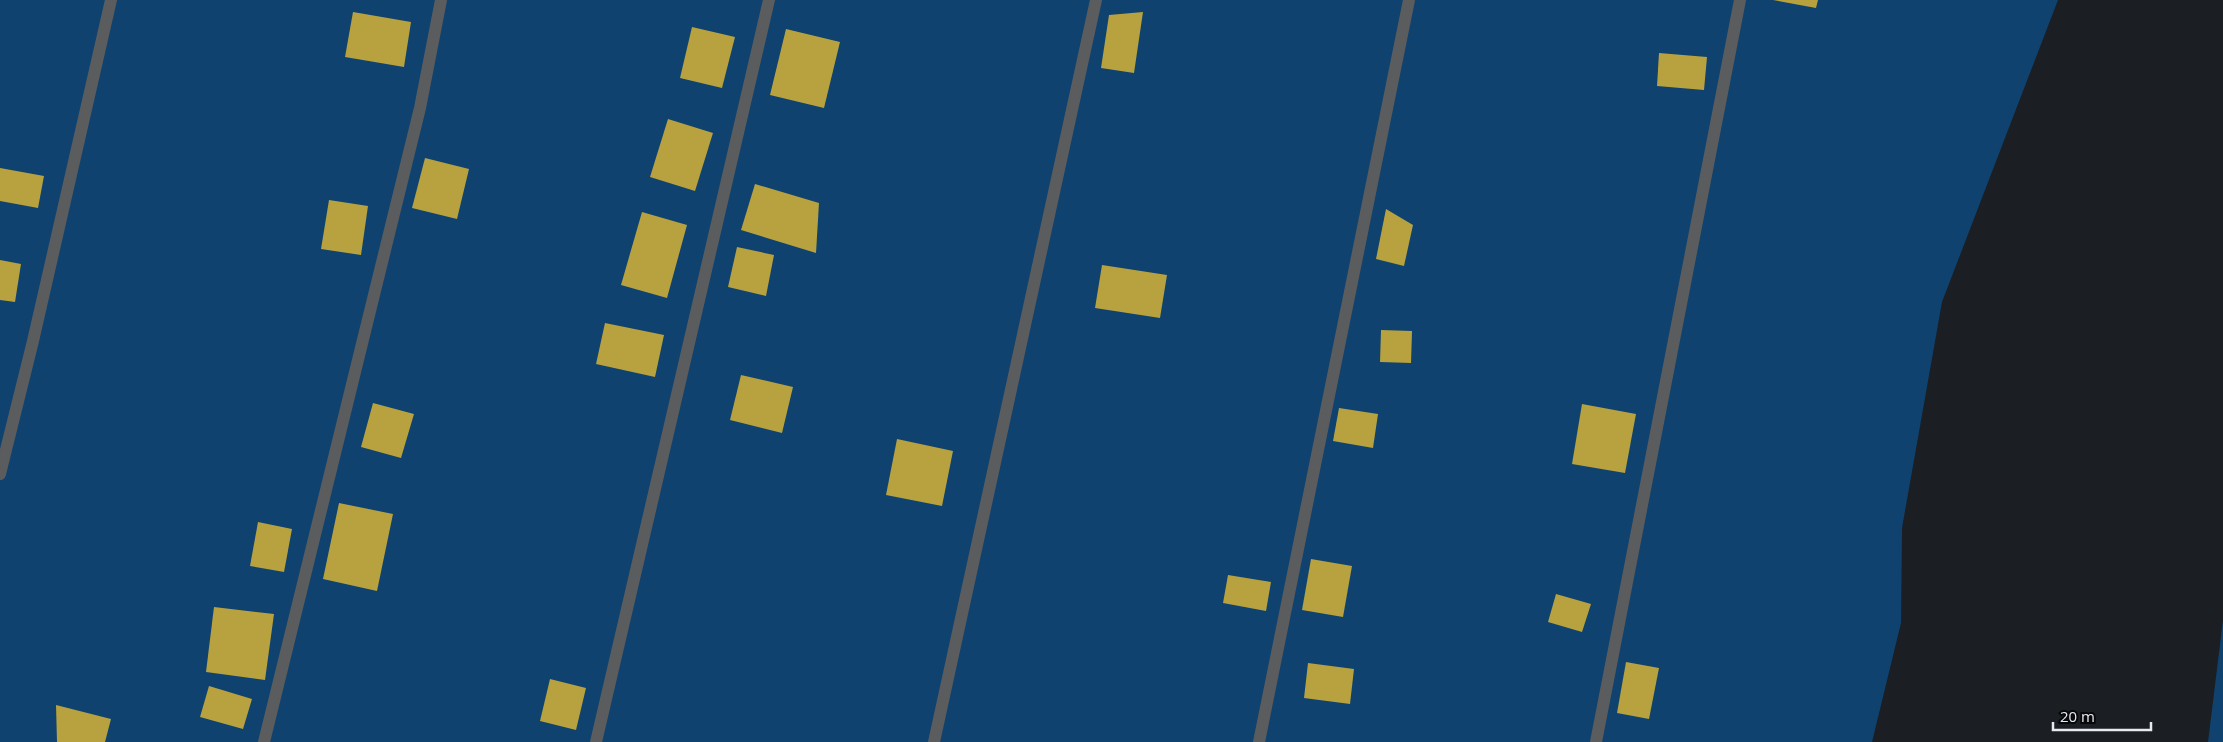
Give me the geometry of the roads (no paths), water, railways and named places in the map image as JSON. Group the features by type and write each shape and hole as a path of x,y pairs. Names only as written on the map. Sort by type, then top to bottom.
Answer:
{"lane":[{"path":"0,474 33,341 111,0"},
{"path":"264,742 420,108 441,0"},
{"path":"596,742 769,0"},
{"path":"934,742 1096,0"},
{"path":"1260,742 1409,0"},
{"path":"1596,742 1740,0"}]}
